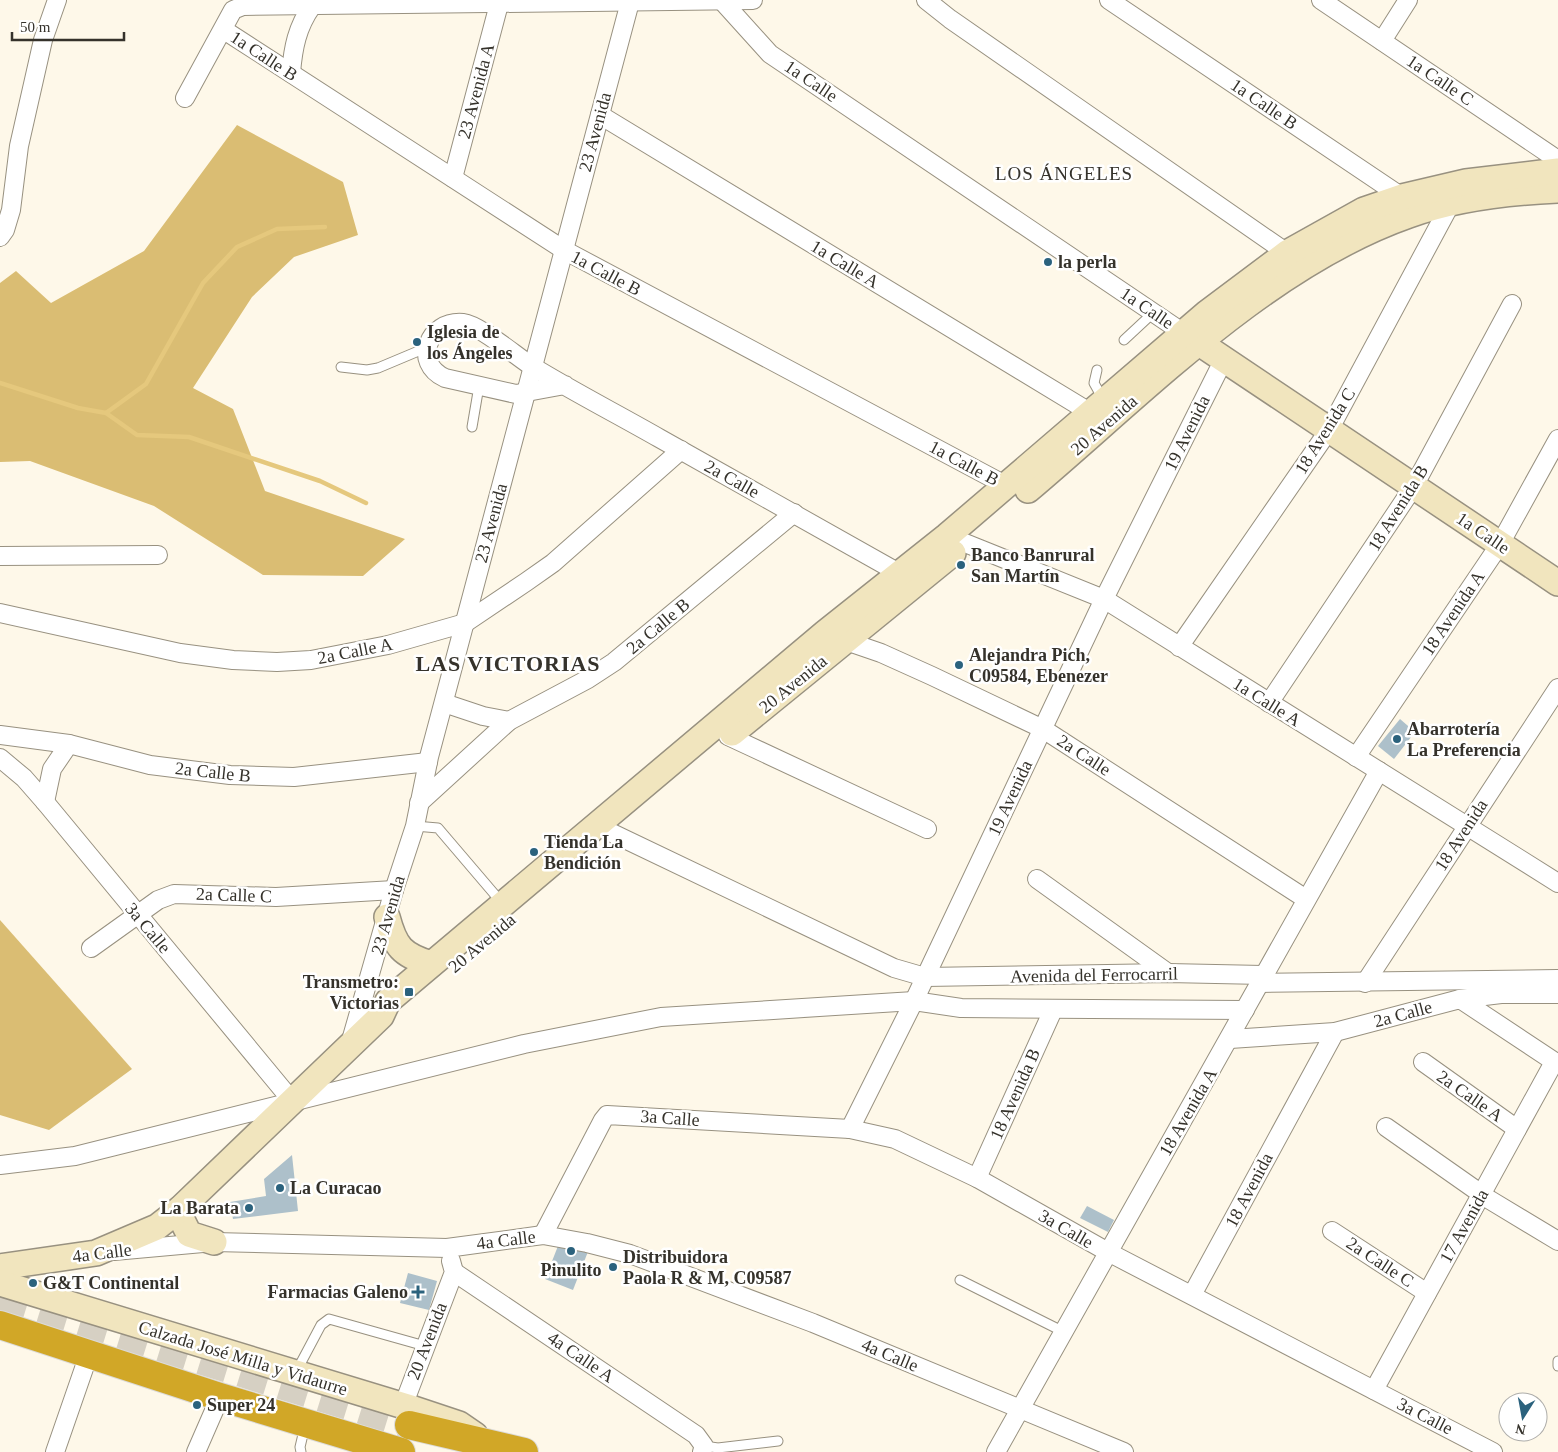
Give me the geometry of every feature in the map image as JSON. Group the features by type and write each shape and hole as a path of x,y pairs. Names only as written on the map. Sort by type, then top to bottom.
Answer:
{"highway":[{"path":"0,1325 389,1450"},
{"name":"Calzada José Milla y Vidaurre","path":"406,1415 483,1441 524,1452"}],"street":[{"path":"0,237 5,230 11,210 20,146 43,40 57,0"},
{"path":"185,98 236,8 592,1 723,2 753,0"},
{"path":"926,0 950,19 1287,253"},
{"name":"1a Calle B","path":"1109,0 1406,206"},
{"name":"1a Calle C","path":"1321,0 1558,160"},
{"path":"1382,41 1408,0"},
{"name":"23 Avenida","path":"350,1044 394,890 415,826 428,762 600,115 638,1"},
{"name":"1a Calle","path":"723,2 770,54 1153,313 1558,583"},
{"name":"23 Avenida A","path":"453,178 499,4"},
{"path":"290,73 293,47 302,20 312,6"},
{"name":"1a Calle B","path":"224,30 564,250 1007,486"},
{"name":"1a Calle A","path":"600,115 1098,407"},
{"path":"1192,338 1318,259 1371,231 1406,206 1466,182 1558,171"},
{"path":"1192,338 1206,313 1287,253 1364,210 1452,203 1558,190"},
{"name":"18 Avenida C","path":"1179,647 1329,430 1452,203"},
{"name":"18 Avenida B","path":"1269,703 1414,486 1512,304"},
{"name":"2a Calle","path":"428,347 437,328 447,324 467,324 533,367 900,574"},
{"name":"20 Avenida","path":"381,1016 400,1010 415,998 604,830 711,728 1007,486 1098,407 1192,338"},
{"name":"20 Avenida","path":"96,1253 157,1227 180,1209 381,1016 388,1001 503,904 728,736 965,543 1192,338"},
{"path":"428,347 428,363 437,375 509,393 526,394 565,385"},
{"name":"19 Avenida","path":"850,1129 914,1001 1104,599 1224,359"},
{"name":"18 Avenida A","path":"1356,757 1500,544 1558,439"},
{"name":"2a Calle A","path":"0,613 189,654 256,662 293,662 335,657 388,645 465,623 553,562 681,450"},
{"name":"2a Calle B","path":"419,803 509,721 588,679 614,662 794,513"},
{"name":"1a Calle A","path":"965,543 1104,599 1558,883"},
{"path":"0,556 158,554"},
{"name":"2a Calle","path":"846,641 915,668 1043,729 1306,899"},
{"name":"18 Avenida","path":"1364,983 1558,688"},
{"path":"444,703 483,716 509,721"},
{"name":"2a Calle B","path":"0,735 68,744 150,765 194,772 262,777 294,777 428,762"},
{"path":"728,736 927,829"},
{"path":"45,802 52,769 68,744"},
{"name":"3a Calle","path":"0,758 24,778 45,802 137,916 293,1102"},
{"name":"18 Avenida A","path":"996,1452 1230,1039 1261,979 1379,771"},
{"path":"604,830 894,968 925,977"},
{"path":"1037,879 1168,974"},
{"name":"2a Calle C","path":"91,948 164,896 183,893 276,897 394,890"},
{"path":"387,917 393,940 409,957 431,964"},
{"name":"Avenida del Ferrocarril","path":"925,977 1168,974 1364,983 1558,979"},
{"path":"1460,999 1501,994 1558,994"},
{"path":"1460,999 1556,1063"},
{"name":"2a Calle","path":"1230,1039 1335,1032 1460,999"},
{"name":"Avenida del Ferrocarril","path":"0,1165 75,1156 524,1044 661,1017 914,1001 962,1008 1245,1010"},
{"name":"18 Avenida B","path":"977,1178 1053,1010"},
{"name":"18 Avenida","path":"1192,1295 1335,1032"},
{"name":"2a Calle A","path":"1423,1062 1517,1129"},
{"name":"17 Avenida","path":"1374,1390 1517,1129 1556,1063"},
{"name":"3a Calle","path":"543,1235 607,1116 619,1114 850,1129 895,1139 977,1178 1108,1252 1490,1451"},
{"path":"1386,1128 1482,1193 1558,1241"},
{"path":"180,1209 182,1220 189,1234 214,1242"},
{"name":"2a Calle C","path":"1332,1231 1427,1292"},
{"name":"4a Calle","path":"0,1267 96,1253 214,1242 447,1248 543,1235 587,1243 639,1258 813,1323 1124,1452"},
{"path":"447,1248 454,1272"},
{"path":"39,1295 39,1285 56,1259"},
{"name":"20 Avenida","path":"406,1415 425,1346 454,1272"},
{"name":"4a Calle A","path":"454,1272 696,1434 703,1449"},
{"name":"Calzada José Milla y Vidaurre","path":"0,1283 296,1374 406,1415"},
{"path":"55,1452 89,1354"},
{"path":"196,1452 220,1397"}],"lane":[{"path":"1124,340 1153,313"},
{"path":"341,367 367,370 378,368 428,347"},
{"path":"1097,370 1094,383 1098,407"},
{"path":"472,427 479,386"},
{"path":"415,826 438,828 503,904"},
{"path":"960,1280 1064,1332"},
{"path":"296,1374 322,1324 329,1319 425,1346"},
{"path":"1558,1361 1558,1366"},
{"path":"301,1452 300,1446 306,1423"},
{"path":"703,1449 778,1440"}],"shaded area":[{"path":"237,125 343,182 358,235 294,257 252,297 193,388 233,409 265,491 405,539 363,576 263,575 154,506 30,461 0,462 0,283 16,271 51,303 144,251"},
{"path":"0,920 132,1069 49,1130 0,1115"}],"building":[{"name":"Abarrotería La Preferencia","path":"1400,719 1415,732 1394,759 1378,746"},
{"name":"La Curacao","path":"292,1155 298,1211 233,1219 230,1202 266,1196 264,1179"},
{"path":"1087,1206 1114,1220 1108,1232 1080,1218"},
{"path":"558,1246 589,1249 573,1290 545,1279"},
{"name":"Farmacias Galeno","path":"408,1273 437,1281 429,1310 400,1303"}],"waterway":[{"path":"0,383 78,408 106,413 146,384 203,283 237,247 277,229 325,227"},
{"path":"106,413 137,435 189,437 320,481 366,503"}],"tunnel":[{"path":"0,1298 409,1425"}],"place":[{"name":"la perla","path":"1048,262"},
{"name":"Iglesia de los Ángeles","path":"417,342"},
{"name":"Banco Banrural San Martín","path":"961,565"},
{"name":"Alejandra Pich, C09584, Ebenezer","path":"959,665"},
{"name":"Abarrotería La Preferencia","path":"1397,739"},
{"name":"Tienda La Bendición","path":"534,852"},
{"name":"Transmetro: Victorias","path":"409,992"},
{"name":"La Curacao","path":"280,1188"},
{"name":"La Barata","path":"249,1208"},
{"name":"Pinulito","path":"571,1251"},
{"name":"Distribuidora Paola R & M, C09587","path":"613,1267"},
{"name":"G&T Continental","path":"33,1283"},
{"name":"Farmacias Galeno","path":"418,1292"},
{"name":"Super 24","path":"197,1405"}],"district":[{"name":"LOS ÁNGELES","path":"1064,173"},
{"name":"LAS VICTORIAS","path":"508,663"}]}
